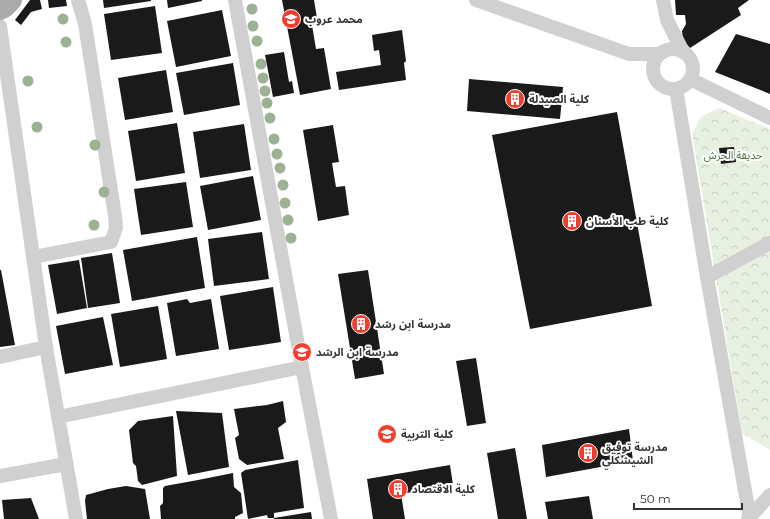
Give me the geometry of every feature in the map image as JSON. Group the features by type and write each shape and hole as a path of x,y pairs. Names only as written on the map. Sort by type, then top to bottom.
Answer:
{"main road":[{"path":"0,9 12,0"}],"street":[{"path":"33,258 111,242 116,228 85,24 78,0"},
{"path":"235,0 331,519"},
{"path":"476,0 629,54 661,53 673,49 683,52"},
{"path":"629,54 662,86 676,89 684,86 690,79 693,69 692,64 690,59 683,52 667,20 663,0"},
{"path":"655,78 653,73 654,64 655,60 661,53 667,20"},
{"path":"0,26 46,347 76,519"},
{"path":"690,79 770,118"},
{"path":"676,89 749,519"},
{"path":"707,277 770,243"},
{"path":"0,357 46,347"},
{"path":"58,417 302,368"},
{"path":"0,476 66,464"},
{"path":"749,519 770,495"}],"green space":[{"name":"حديقة الحرش","path":"719,108 770,129 770,450 742,433 692,134 701,117"}],"building":[{"path":"30,0 40,0 42,9 31,12 21,25 15,20"},
{"path":"48,0 66,0 67,6 49,8"},
{"path":"103,0 151,0 151,1 104,8"},
{"path":"167,0 202,0 202,1 168,8"},
{"path":"282,0 314,0 318,24 312,25 316,49 324,48 331,89 300,95"},
{"path":"675,0 749,0 738,8 741,15 690,48 683,40 682,31 686,24 685,15 676,15"},
{"path":"155,6 162,53 111,60 104,14"},
{"path":"222,10 231,56 176,67 167,21"},
{"path":"402,30 406,61 404,63 406,80 339,90 336,72 381,65 379,50 374,51 372,35"},
{"path":"736,34 770,44 770,94 715,72"},
{"path":"284,52 289,82 292,81 294,93 273,97 265,55"},
{"path":"233,63 240,105 184,115 176,73"},
{"path":"166,70 173,112 125,120 118,78"},
{"name":"كلية الصيدلة","path":"469,79 563,87 560,119 467,111"},
{"name":"كلية طب الأسنان","path":"617,112 652,306 530,329 492,135"},
{"path":"177,123 185,173 136,181 128,131"},
{"path":"244,124 251,170 200,178 193,132"},
{"path":"333,125 339,162 332,163 336,187 345,186 349,215 318,221 303,130"},
{"path":"734,147 736,162 721,164 719,148"},
{"path":"253,176 261,220 208,230 200,186"},
{"path":"186,182 193,227 141,235 134,189"},
{"path":"262,232 269,279 214,286 208,239"},
{"path":"197,237 205,288 132,301 123,250"},
{"path":"112,253 120,303 88,308 81,258"},
{"path":"79,260 87,308 57,314 48,265"},
{"path":"0,270 15,345 0,347"},
{"name":"مدرسة ابن رشد","path":"368,270 384,374 355,379 338,274"},
{"path":"273,287 281,342 229,350 220,296"},
{"path":"187,299 190,303 211,299 219,349 176,356 167,303"},
{"path":"158,306 167,359 120,367 111,314"},
{"path":"103,317 113,365 65,374 56,326"},
{"path":"476,358 486,423 467,426 456,361"},
{"path":"283,401 286,422 278,428 284,459 247,465 239,459 235,438 239,435 234,409 267,405"},
{"path":"176,411 222,413 229,467 188,475"},
{"path":"173,416 177,476 142,485 138,481 136,466 133,463 129,430 138,421"},
{"name":"مدرسة توفيق الشيشكلي","path":"629,429 633,461 546,477 542,445"},
{"path":"515,448 527,519 498,519 487,453"},
{"path":"298,460 304,508 274,513 274,518 268,518 267,515 248,519 241,473 245,470"},
{"name":"كلية الاقتصاد","path":"450,465 453,485 401,494 405,519 373,519 367,479"},
{"path":"233,473 234,487 241,493 243,513 235,517 235,519 161,519 160,506 163,503 163,488 165,486"},
{"path":"126,486 145,489 150,519 87,519 85,501 86,495"},
{"path":"589,496 593,519 548,519 545,502"},
{"path":"31,498 39,519 4,519 2,500"},
{"path":"311,512 312,519 274,519 274,518"}],"place":[{"name":"محمد عروب","path":"291,19"},
{"name":"كلية الصيدلة","path":"515,99"},
{"name":"كلية طب الأسنان","path":"572,221"},
{"name":"مدرسة ابن رشد","path":"361,324"},
{"name":"مدرسة ابن الرشد","path":"302,352"},
{"name":"كلية التربية","path":"387,434"},
{"name":"مدرسة توفيق الشيشكلي","path":"588,453"},
{"name":"كلية الاقتصاد","path":"398,489"}]}
